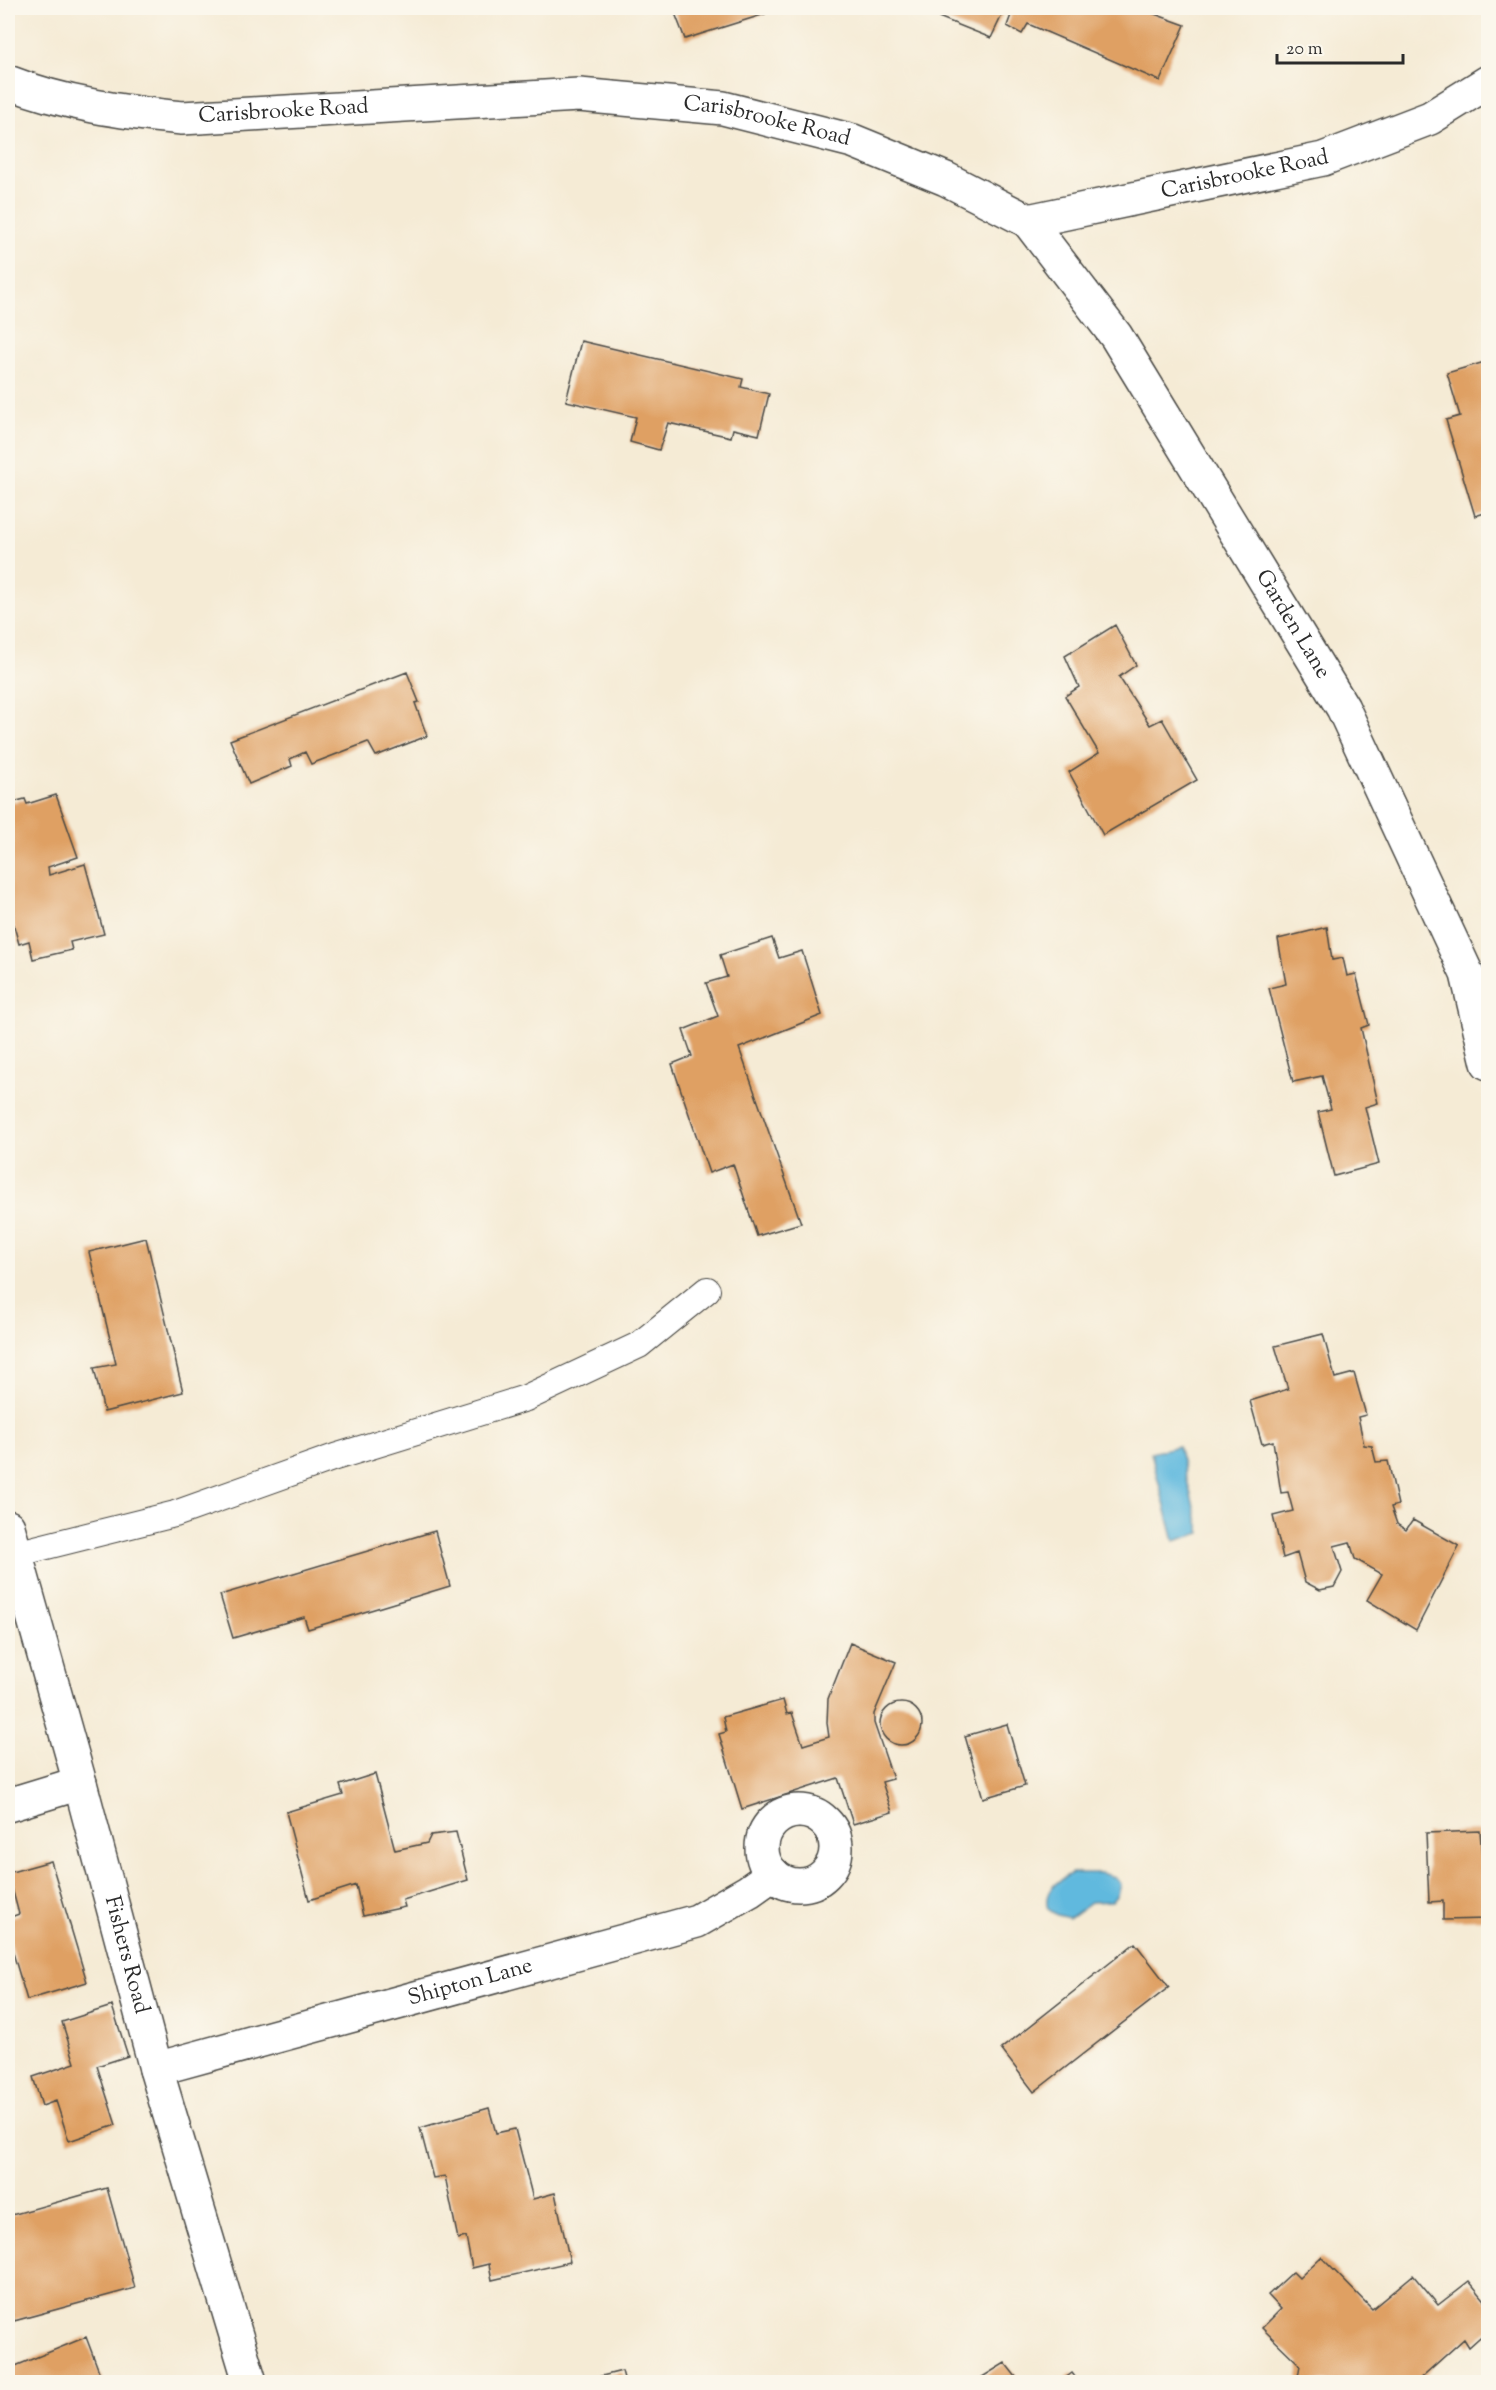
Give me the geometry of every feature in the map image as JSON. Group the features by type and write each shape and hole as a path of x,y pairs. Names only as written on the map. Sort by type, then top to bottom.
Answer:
{"street":[{"name":"Carisbrooke Road","path":"8,82 35,93 82,104 125,112 182,118 579,95 723,108 853,141 946,179 1028,221 1323,159 1430,118 1488,82"},
{"name":"Garden Lane","path":"1028,221 1116,336 1343,708 1467,974 1488,1063"},
{"name":"Fishers Road","path":"11,1540 80,1783 156,2069 250,2382"},
{"path":"8,1805 80,1783"},
{"name":"Shipton Lane","path":"156,2069 697,1921 749,1891 773,1874"}],"lane":[{"path":"11,1540 175,1514 335,1456 526,1398 639,1345 707,1290"}],"water":[{"path":"1178,1446 1201,1533 1174,1541 1151,1453"},
{"path":"1072,1873 1101,1873 1115,1877 1120,1884 1117,1895 1112,1901 1091,1902 1069,1918 1057,1915 1048,1909 1047,1897 1052,1887"}],"building":[{"path":"673,8 763,8 765,14 685,39"},
{"path":"923,8 1138,8 1185,25 1160,81 1028,24 1022,34 1007,26 1011,15 1003,13 991,38 921,10"},
{"path":"581,341 743,379 741,387 769,394 759,435 733,429 731,437 668,423 659,450 630,442 636,417 566,401"},
{"path":"1488,361 1488,512 1475,516 1446,420 1460,416 1447,373"},
{"path":"1115,625 1136,665 1119,677 1150,725 1162,719 1197,780 1103,835 1069,772 1099,753 1065,696 1079,687 1065,656"},
{"path":"407,672 419,702 415,703 427,736 376,756 368,742 311,764 305,752 290,759 292,766 249,784 230,740"},
{"path":"8,783 13,802 25,799 27,804 56,795 78,857 48,867 49,875 85,864 104,934 70,942 72,950 33,959 29,941 19,944 8,905"},
{"path":"1327,927 1332,960 1343,958 1347,976 1356,974 1369,1025 1361,1028 1378,1103 1365,1107 1379,1164 1334,1176 1318,1112 1331,1109 1322,1076 1293,1082 1269,988 1286,984 1278,939"},
{"path":"772,938 779,958 802,951 822,1015 739,1048 801,1223 757,1236 733,1164 709,1173 672,1064 692,1056 683,1030 718,1016 706,983 727,977 720,955"},
{"path":"146,1238 183,1392 104,1412 94,1368 116,1364 89,1252"},
{"path":"1323,1334 1335,1378 1354,1373 1366,1415 1358,1417 1364,1445 1372,1446 1376,1462 1388,1461 1398,1505 1391,1507 1397,1524 1406,1530 1413,1520 1459,1546 1416,1630 1367,1600 1382,1574 1355,1559 1350,1542 1334,1546 1342,1572 1334,1587 1320,1590 1305,1582 1297,1553 1283,1558 1273,1516 1293,1511 1288,1492 1281,1493 1273,1441 1262,1444 1250,1401 1288,1389 1275,1346"},
{"path":"435,1531 450,1586 308,1629 304,1617 233,1638 220,1595"},
{"path":"850,1643 896,1662 874,1714 874,1723 893,1779 882,1782 892,1812 853,1824 838,1778 742,1809 719,1734 726,1732 723,1717 783,1700 787,1714 792,1713 803,1745 829,1737 828,1699"},
{"path":"901,1703 916,1709 922,1724 916,1739 901,1745 886,1739 880,1724 886,1709"},
{"path":"1007,1724 1025,1786 983,1798 965,1736"},
{"path":"375,1774 395,1850 427,1843 431,1835 456,1832 468,1880 403,1900 405,1907 363,1916 356,1885 309,1900 286,1812 343,1795 340,1785"},
{"path":"1480,1831 1484,1883 1488,1883 1488,1919 1443,1920 1443,1901 1429,1902 1426,1833"},
{"path":"51,1861 87,1982 27,2000 8,1936 8,1918 19,1914 8,1873"},
{"path":"1135,1943 1169,1987 1034,2092 1001,2049"},
{"path":"112,2006 128,2056 97,2066 116,2125 69,2141 56,2101 42,2106 33,2077 75,2063 62,2022"},
{"path":"489,2108 496,2133 515,2129 533,2199 555,2193 570,2262 492,2280 489,2264 472,2268 466,2237 458,2239 445,2176 433,2178 420,2128"},
{"path":"107,2188 135,2288 14,2321 8,2297 8,2216"},
{"path":"1321,2257 1372,2309 1413,2275 1438,2305 1469,2281 1488,2304 1488,2330 1469,2347 1464,2339 1416,2382 1301,2382 1298,2377 1300,2365 1262,2328 1281,2309 1268,2295 1293,2272 1299,2278"},
{"path":"86,2337 103,2382 8,2382 8,2369"},
{"path":"1005,2363 1020,2382 974,2382"},
{"path":"622,2371 625,2382 578,2382"},
{"path":"1072,2373 1079,2382 1060,2382"}]}
